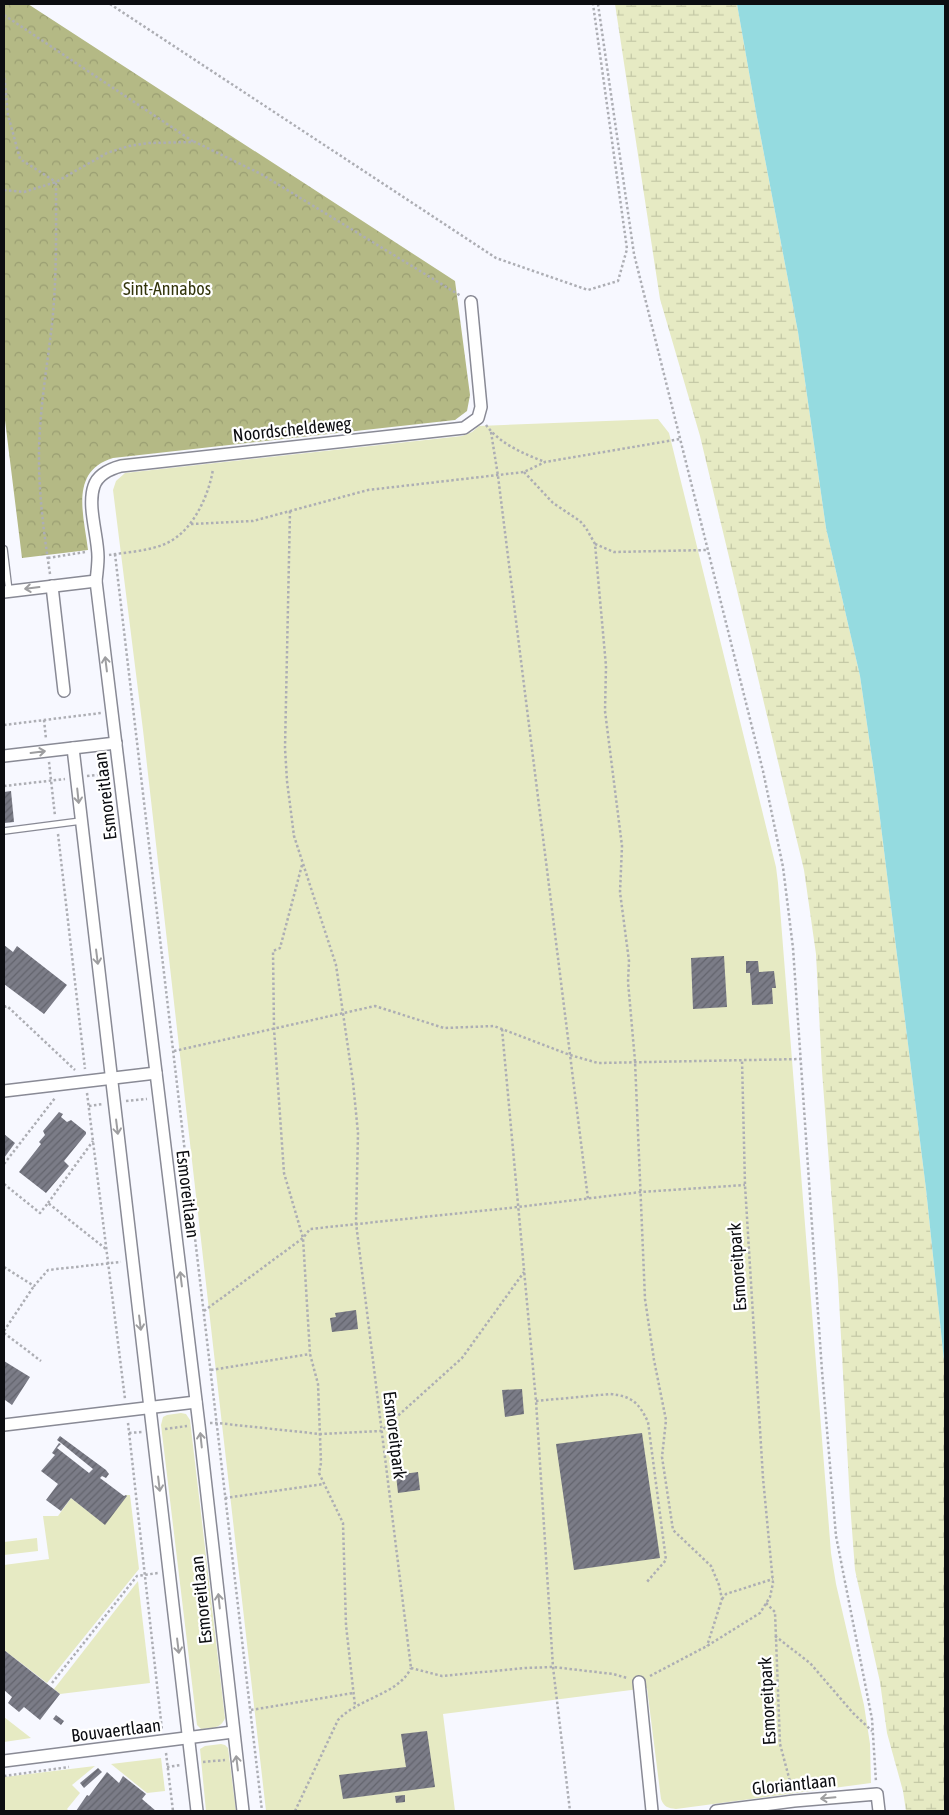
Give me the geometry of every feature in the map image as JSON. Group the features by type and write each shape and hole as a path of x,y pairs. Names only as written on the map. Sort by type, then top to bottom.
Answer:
{"street":[{"name":"Noordscheldeweg","path":"96,581 98,556 92,496 94,485 100,477 111,469 121,466 469,426 478,418 481,400 471,302"},
{"path":"6,592 96,581"},
{"name":"Esmoreitlaan","path":"96,581 199,1425 243,1811"},
{"path":"52,586 64,691"},
{"path":"4,756 116,743"},
{"name":"Esmoreitlaan","path":"73,748 197,1811"},
{"path":"4,1091 87,1087 111,1078 156,1073"},
{"path":"4,1425 127,1415 150,1407 196,1402"},
{"path":"639,1682 652,1811"},
{"name":"Bouvaertlaan","path":"4,1762 165,1747 189,1738 233,1732"},
{"path":"877,1794 879,1811"},
{"name":"Gloriantlaan","path":"716,1811 794,1801 877,1794"}],"lane":[{"path":"4,549 6,592"},
{"path":"4,831 81,821"}],"path":[{"path":"110,4 496,258 588,290 618,281 627,249 593,4"},
{"path":"598,4 634,254 706,550 763,771 784,867 793,948 822,1362 837,1542 874,1732 877,1794"},
{"path":"4,15 4,21"},
{"path":"4,15 195,142 261,174 471,302"},
{"path":"4,73 8,115 20,159 56,182"},
{"path":"4,190 24,192 56,182 107,153 129,146 149,143 195,142"},
{"path":"52,586 41,515 39,456 57,256 56,182"},
{"path":"546,462 511,446 491,432 588,1199"},
{"path":"191,524 254,521 368,490 524,472 546,462 680,439"},
{"path":"48,558 90,552 98,556 115,554 138,551 168,543 191,524 202,505 211,481 215,455"},
{"path":"524,472 553,503 580,520 595,544 606,666 605,711 622,846 620,892 629,962 628,982 635,1061 642,1192 645,1299 654,1360 666,1420 662,1457 673,1530 711,1566 719,1585 722,1599"},
{"name":"Esmoreitpark","path":"290,511 285,748 287,781 294,836 336,965 353,1082 358,1133 356,1223 411,1668"},
{"path":"595,544 614,552 706,550"},
{"path":"115,554 262,1811"},
{"path":"4,725 112,712"},
{"path":"44,720 173,1811"},
{"path":"303,863 280,948 273,951 274,1030 284,1174 303,1238 310,1354 318,1384 321,1463 319,1473 343,1523 346,1625 354,1706"},
{"path":"4,1007 7,1006 87,1087"},
{"path":"174,1051 374,1006 444,1028 494,1026 570,1055 598,1062 800,1059"},
{"path":"502,1029 536,1401 553,1667 570,1811"},
{"name":"Esmoreitpark","path":"639,1682 708,1646 760,1613 770,1597 773,1579 763,1478 744,1185 742,1060"},
{"path":"80,1094 87,1087"},
{"path":"4,1164 57,1097 48,1098"},
{"path":"89,1106 159,1097"},
{"path":"4,1184 40,1213 94,1140"},
{"path":"204,1311 303,1238 310,1229 642,1192 744,1185"},
{"path":"48,1202 106,1248"},
{"path":"41,1361 4,1332 34,1286 48,1270 132,1261"},
{"path":"4,1267 34,1286"},
{"path":"129,1434 217,1422 320,1434 381,1431 462,1358 524,1272"},
{"path":"211,1370 310,1354"},
{"path":"536,1401 610,1394 634,1401 642,1409 648,1422 666,1560 646,1583"},
{"path":"226,1498 324,1484"},
{"path":"52,1683 137,1576 169,1572"},
{"path":"708,1646 722,1599 726,1594 773,1579"},
{"name":"Esmoreitpark","path":"766,1603 775,1612 780,1744 794,1793 794,1801"},
{"path":"775,1636 810,1663 853,1713 874,1732"},
{"path":"295,1811 338,1720 354,1706 398,1684 406,1678 411,1668 442,1676 553,1667 613,1674 639,1682"},
{"path":"250,1710 353,1693"},
{"path":"167,1767 236,1758"},
{"path":"4,1776 70,1767"}],"green space":[{"name":"Sint-Annabos","path":"4,4 28,4 455,281 470,395 467,411 455,420 113,458 99,464 90,473 85,484 82,496 88,550 22,558 4,412"},
{"path":"615,4 737,4 798,332 826,528 860,676 876,786 926,1189 945,1370 945,1811 906,1811 903,1791 887,1733 880,1682 855,1570 816,954 804,870 700,436 660,299"},
{"path":"658,419 669,433 776,867 831,1553 836,1584 864,1705 870,1744 871,1783 676,1809 669,1808 663,1804 661,1799 647,1688 443,1714 455,1811 266,1811 143,730 113,490 116,481 125,473 462,436 472,432 479,426"},
{"path":"181,1413 186,1414 190,1420 225,1718 218,1726 201,1729 197,1725 161,1425 163,1417"},
{"path":"126,1495 130,1495 139,1569 47,1683 4,1650 4,1565 49,1559 43,1516 58,1516 71,1498 105,1524"},
{"path":"37,1538 38,1551 4,1555 4,1542"},
{"path":"138,1581 150,1683 60,1694 54,1689"},
{"path":"4,1717 31,1738 4,1742"},
{"path":"221,1744 228,1748 236,1811 206,1811 200,1749 205,1746"},
{"path":"161,1758 165,1791 147,1793 111,1764"},
{"path":"95,1766 72,1785 80,1793 67,1809 69,1811 4,1811 4,1777"}],"water":[{"path":"737,4 945,4 945,1370 926,1189 876,786 860,676 826,528 798,332"}],"building":[{"path":"11,791 14,822 4,823 4,792"},
{"path":"4,945 13,952 17,946 67,985 44,1014 4,984"},
{"path":"724,956 727,1007 693,1009 691,958"},
{"path":"746,961 758,961 759,972 774,971 776,988 772,988 773,1004 752,1005 750,973 746,973"},
{"path":"59,1112 63,1114 61,1117 67,1122 71,1120 86,1134 64,1161 69,1166 46,1193 19,1172 41,1144 39,1142 45,1135 43,1131"},
{"path":"4,1134 15,1143 4,1158"},
{"path":"356,1310 358,1329 332,1332 330,1318 336,1317 335,1313"},
{"path":"4,1361 30,1377 12,1405 5,1400 4,1404"},
{"path":"522,1389 524,1414 505,1417 502,1390"},
{"path":"642,1433 660,1558 574,1570 556,1444"},
{"path":"60,1436 106,1470 109,1474 106,1478 102,1476 100,1478 124,1496 127,1496 105,1525 71,1498 61,1511 46,1500 58,1484 41,1471 55,1455 52,1453 59,1443 61,1444 57,1448 89,1473 93,1469 57,1440"},
{"path":"418,1472 420,1490 398,1493 396,1475"},
{"path":"4,1650 60,1694 40,1720 24,1707 19,1712 8,1703 12,1697 4,1690"},
{"path":"56,1715 64,1721 61,1725 53,1719"},
{"path":"427,1731 435,1787 343,1799 339,1775 406,1767 401,1734"},
{"path":"98,1768 102,1772 84,1788 80,1783"},
{"path":"107,1772 119,1783 123,1776 146,1794 142,1799 156,1811 76,1811"},
{"path":"405,1795 405,1802 396,1803 395,1796"}]}
